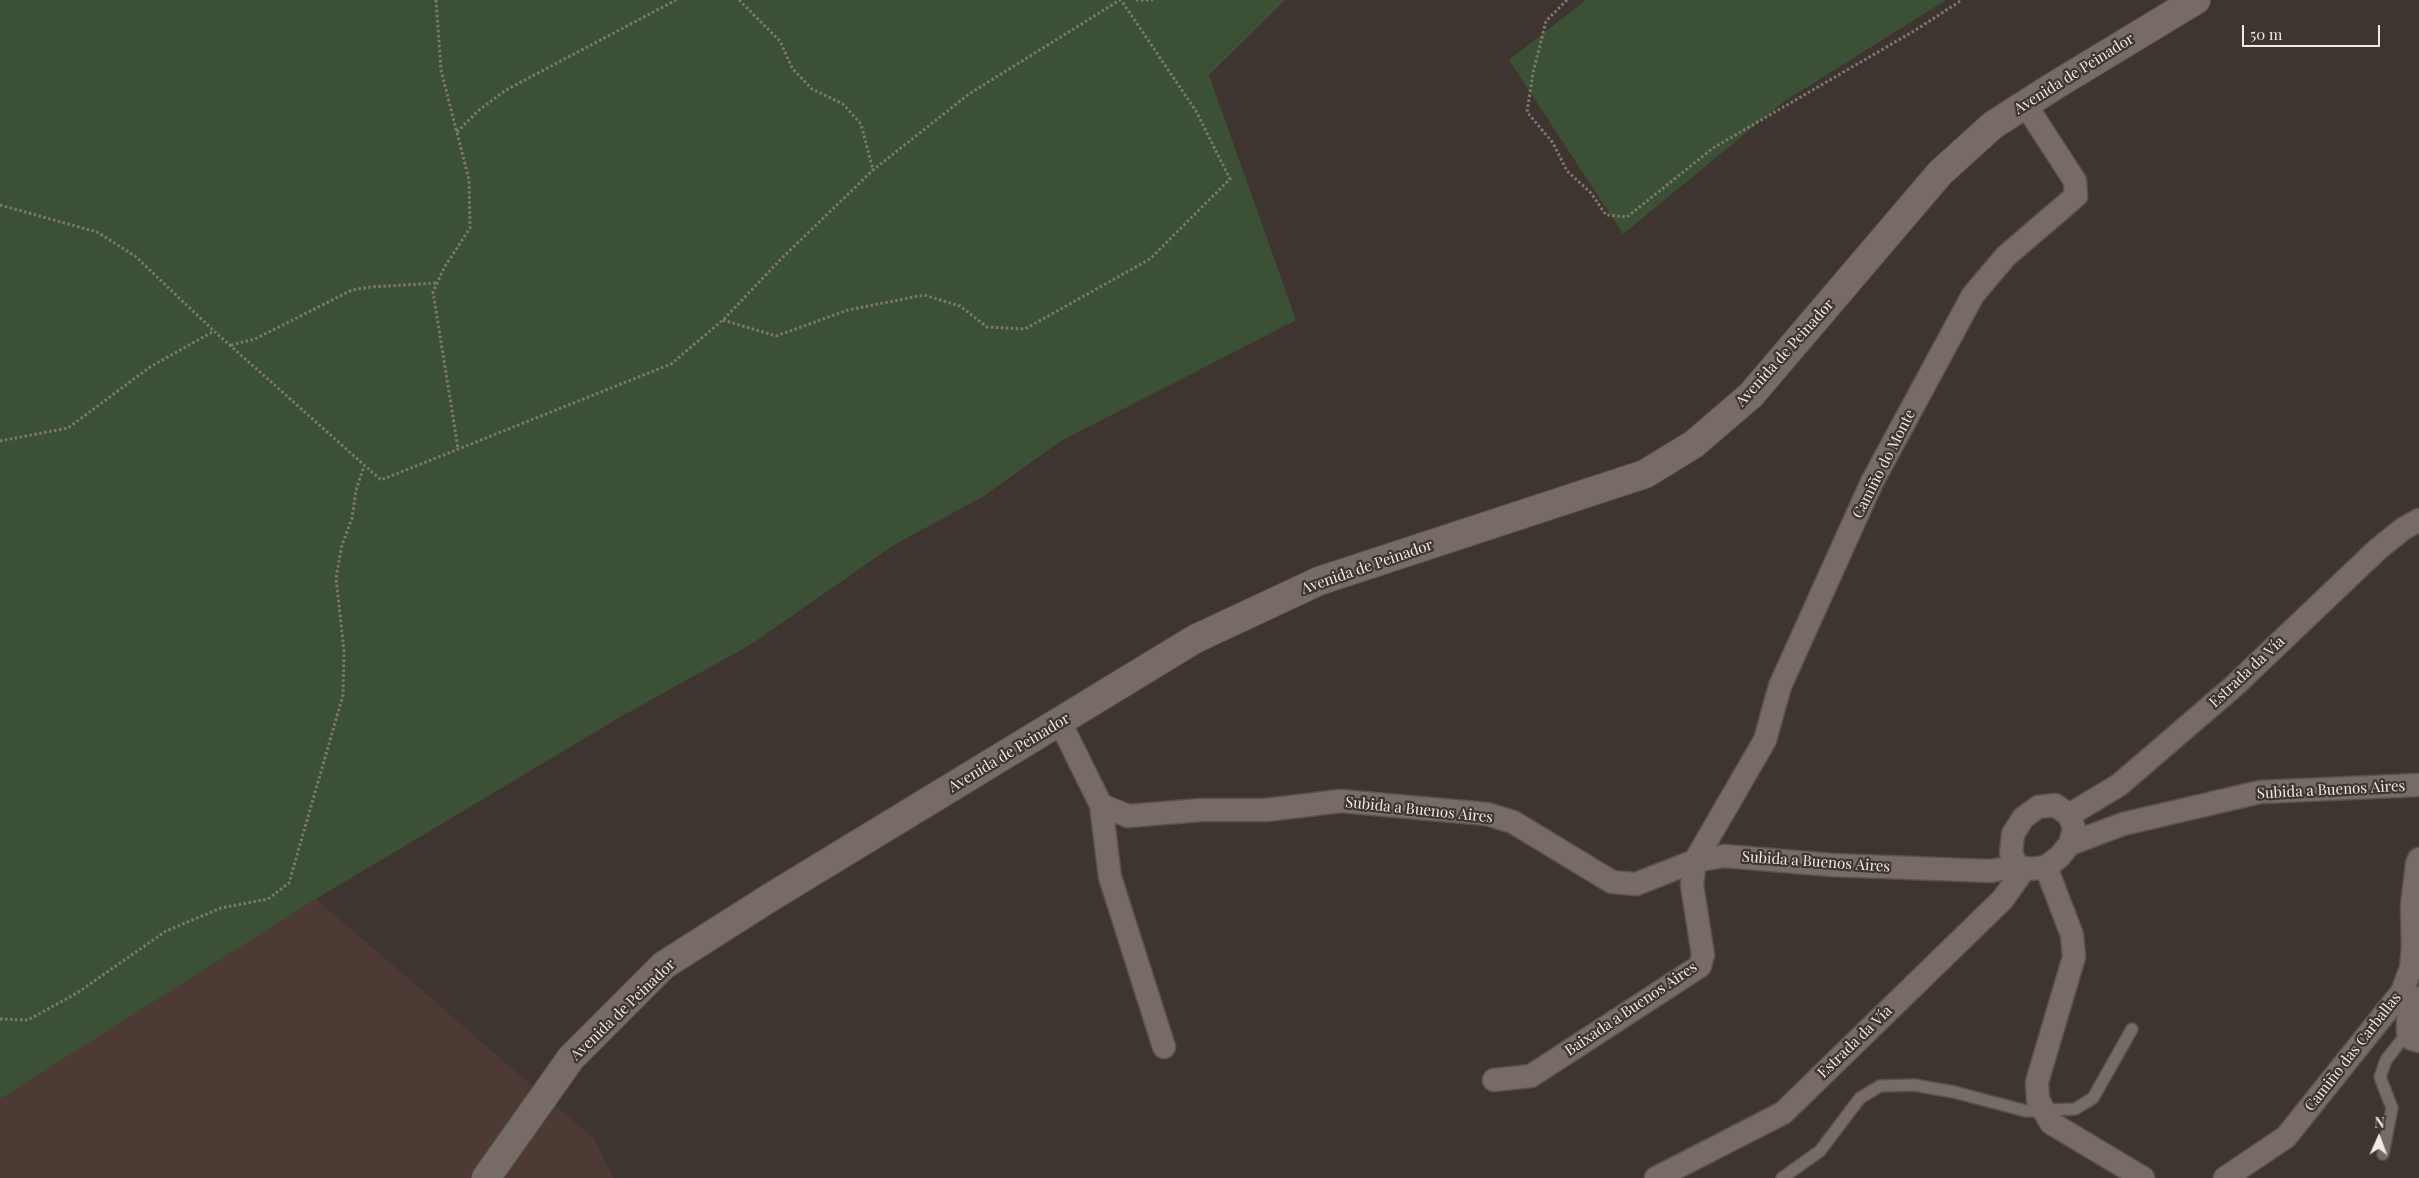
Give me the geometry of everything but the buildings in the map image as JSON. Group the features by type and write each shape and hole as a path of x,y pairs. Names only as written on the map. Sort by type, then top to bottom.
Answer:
{"street":[{"name":"Avenida de Peinador","path":"486,1178 572,1058 664,965 771,897 1195,639 1320,581 1645,474 1694,444 1751,395 1940,173 1993,125 2196,0"},
{"name":"Camiño do Monte","path":"1695,861 1766,740 1780,686 1872,482 1973,296 2006,256 2076,196 2075,181 2025,104"},
{"name":"Estrada da Vía","path":"2069,815 2119,785 2233,687 2378,548 2419,520"},
{"path":"1060,722 1101,806 1110,877 1164,1047"},
{"name":"Subida a Buenos Aires","path":"2070,844 2122,824 2260,792 2419,785"},
{"name":"Subida a Buenos Aires","path":"1101,806 1128,816 1201,810 1266,810 1341,801 1487,814 1513,822 1612,882 1636,884 1695,861 1724,856 1832,865 1991,871 2029,867"},
{"path":"2029,867 2059,858 2070,844 2074,828 2069,815 2055,805 2038,807 2023,818 2013,834 2011,853 2029,867 2072,936 2074,957 2037,1082 2038,1100 2051,1123 2143,1178"},
{"name":"Camiño das Carballas","path":"2225,1178 2286,1137 2402,992 2415,973 2412,906 2416,864 2419,859"},
{"name":"Baixada a Buenos Aires","path":"1494,1080 1531,1076 1700,966 1703,955 1692,885 1695,861"},
{"name":"Estrada da Vía","path":"1656,1178 1783,1113 2003,899 2029,867"},
{"path":"2413,1037 2408,1019 2419,998"}],"lane":[{"path":"1782,1178 1820,1151 1860,1098 1880,1086 1914,1085 1954,1092 2026,1110 2075,1109 2094,1098 2132,1029"},
{"path":"2382,1154 2392,1108 2380,1077 2386,1060 2413,1037"}],"path":[{"path":"436,0 441,70 469,180 470,228 444,268 433,292 458,448"},
{"path":"457,132 478,111 506,90 676,0"},
{"path":"739,0 780,41 792,68 812,89 843,104 861,124 873,170"},
{"path":"0,205 97,232 135,256 214,331 381,480 672,364 723,320 782,258 873,170 969,94 1121,0 1196,111 1230,180 1150,259 1025,330 987,327 960,306 924,294 848,310 776,336 723,320"},
{"path":"1136,0 1153,0"},
{"path":"1567,0 1546,21 1533,73 1527,112 1553,144 1567,170 1591,193 1606,215 1627,218 1713,148 1914,31 1962,0"},
{"path":"230,345 254,339 352,290 437,283"},
{"path":"0,441 68,428 150,367 214,331"},
{"path":"0,1019 28,1020 77,993 166,930 221,908 268,899 289,883 344,695 344,652 336,578 342,545 352,518 356,490 364,466"}],"shaded area":[{"path":"316,899 594,1139 613,1178 0,1178 0,1099"}],"green space":[{"path":"0,0 1285,0 1209,75 1296,320 1061,441 984,496 894,545 750,645 622,716 316,899 0,1099"},
{"path":"1586,0 1946,0 1785,101 1623,234 1509,60"}]}
